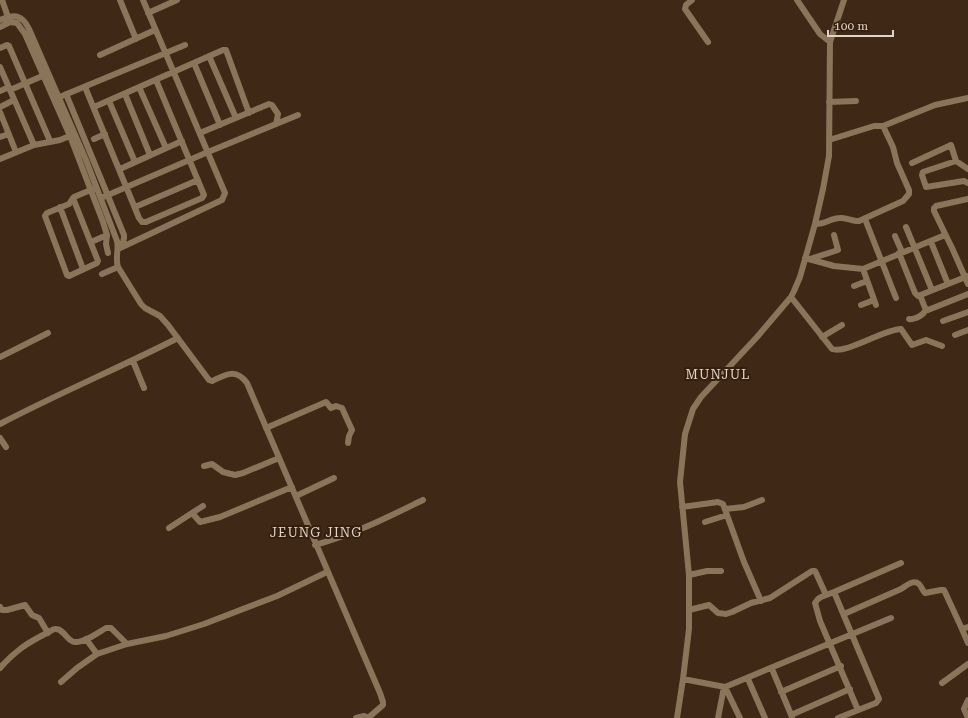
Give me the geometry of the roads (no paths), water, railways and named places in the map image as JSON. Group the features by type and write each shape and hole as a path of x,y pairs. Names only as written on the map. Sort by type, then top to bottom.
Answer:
{"street":[{"path":"2,0 8,17"},
{"path":"120,0 136,39"},
{"path":"143,0 225,193 222,200 120,248 116,258 118,267 141,304 145,308 160,316 209,380 212,382 232,373 239,374 246,383 296,496 315,545 364,655 383,702 380,708 368,718 364,716 356,718"},
{"path":"148,13 177,0"},
{"path":"797,0 820,34 830,42"},
{"path":"677,718 689,629 689,575 680,482 681,458 685,434 693,409 701,397 757,337 791,297 798,281 806,259 828,167 830,42 844,0"},
{"path":"688,1 685,9 708,42"},
{"path":"0,20 16,16 25,21 46,75"},
{"path":"0,26 10,22 19,24 25,34 76,136 120,248"},
{"path":"100,55 156,30"},
{"path":"0,48 7,45 9,46 50,142"},
{"path":"59,101 66,94 185,45"},
{"path":"94,107 174,71 226,50 249,113"},
{"path":"209,56 236,118"},
{"path":"194,63 220,125"},
{"path":"0,67 34,144"},
{"path":"0,91 25,84 46,75"},
{"path":"142,222 146,222 202,198 204,194 156,80"},
{"path":"85,86 120,169 126,187 142,222 144,236"},
{"path":"139,87 166,148"},
{"path":"66,94 76,136 93,189 102,201 108,253"},
{"path":"124,94 150,155"},
{"path":"829,140 874,126 883,126 935,105 968,98"},
{"path":"0,107 14,100"},
{"path":"109,101 135,162"},
{"path":"829,102 856,101"},
{"path":"200,133 265,106 272,105 278,114 276,124"},
{"path":"1,115 16,152"},
{"path":"102,201 126,187 298,115"},
{"path":"815,224 823,224 840,218 856,222 865,219 902,201 910,192 883,126"},
{"path":"0,137 9,134"},
{"path":"94,139 105,134"},
{"path":"0,159 34,144 76,136"},
{"path":"120,169 182,141"},
{"path":"912,163 951,145 956,161 968,169"},
{"path":"956,161 923,172 922,175 926,187 964,180 968,183"},
{"path":"135,207 198,180"},
{"path":"73,198 98,261 97,263 69,276 67,275 45,216 47,213 69,204 73,198 79,194 93,189"},
{"path":"968,199 936,206 934,208 945,235 967,276 968,284"},
{"path":"60,207 83,269"},
{"path":"865,219 880,261 896,298"},
{"path":"906,227 932,290"},
{"path":"91,242 107,235"},
{"path":"806,259 838,250 834,235"},
{"path":"806,259 834,266 862,268 931,242 945,235"},
{"path":"894,236 916,295 920,295 967,276"},
{"path":"931,242 948,284"},
{"path":"102,274 118,267"},
{"path":"861,305 875,302 862,268"},
{"path":"854,286 867,281"},
{"path":"926,309 928,310 968,294"},
{"path":"920,295 926,309"},
{"path":"791,297 832,349 843,349 901,329 912,345 926,340 942,346"},
{"path":"909,319 912,320 917,318 925,312 926,309"},
{"path":"943,321 968,312"},
{"path":"822,337 842,324"},
{"path":"955,336 968,330"},
{"path":"0,357 48,333"},
{"path":"0,424 178,338"},
{"path":"133,361 144,388"},
{"path":"266,428 326,402 331,408 336,406 342,408 352,430 348,443"},
{"path":"0,438 6,447"},
{"path":"204,466 212,464 222,472 235,475 279,458"},
{"path":"296,496 334,478"},
{"path":"192,513 200,522 220,517 292,487"},
{"path":"315,545 365,529 423,500"},
{"path":"705,522 726,512 762,500"},
{"path":"682,507 721,502 761,601"},
{"path":"169,528 203,506"},
{"path":"858,710 841,666 820,621 815,603 826,595 901,563"},
{"path":"689,575 707,571 721,572"},
{"path":"689,610 710,605 718,613 726,614 781,592 812,571 815,571 826,595"},
{"path":"61,682 77,668 97,654 127,644 166,636 204,624 277,596 327,572"},
{"path":"844,614 913,582 919,584 925,593 944,590 965,628 968,643"},
{"path":"834,592 879,696 878,702 838,718"},
{"path":"0,607 2,610 7,610 25,605 32,615 38,618 48,633"},
{"path":"683,679 724,687 748,679 891,618"},
{"path":"0,668 14,653 55,629 60,630 70,641 75,642 86,639 109,628 114,630 127,644"},
{"path":"86,639 97,654"},
{"path":"942,683 968,664"},
{"path":"781,692 841,666"},
{"path":"772,669 791,716 850,689"},
{"path":"748,679 765,718"},
{"path":"718,718 724,687"},
{"path":"724,687 740,718"},
{"path":"968,700 964,709 968,718"}],"district":[{"name":"MUNJUL","path":"718,374"},
{"name":"JEUNG JING","path":"316,532"}]}
